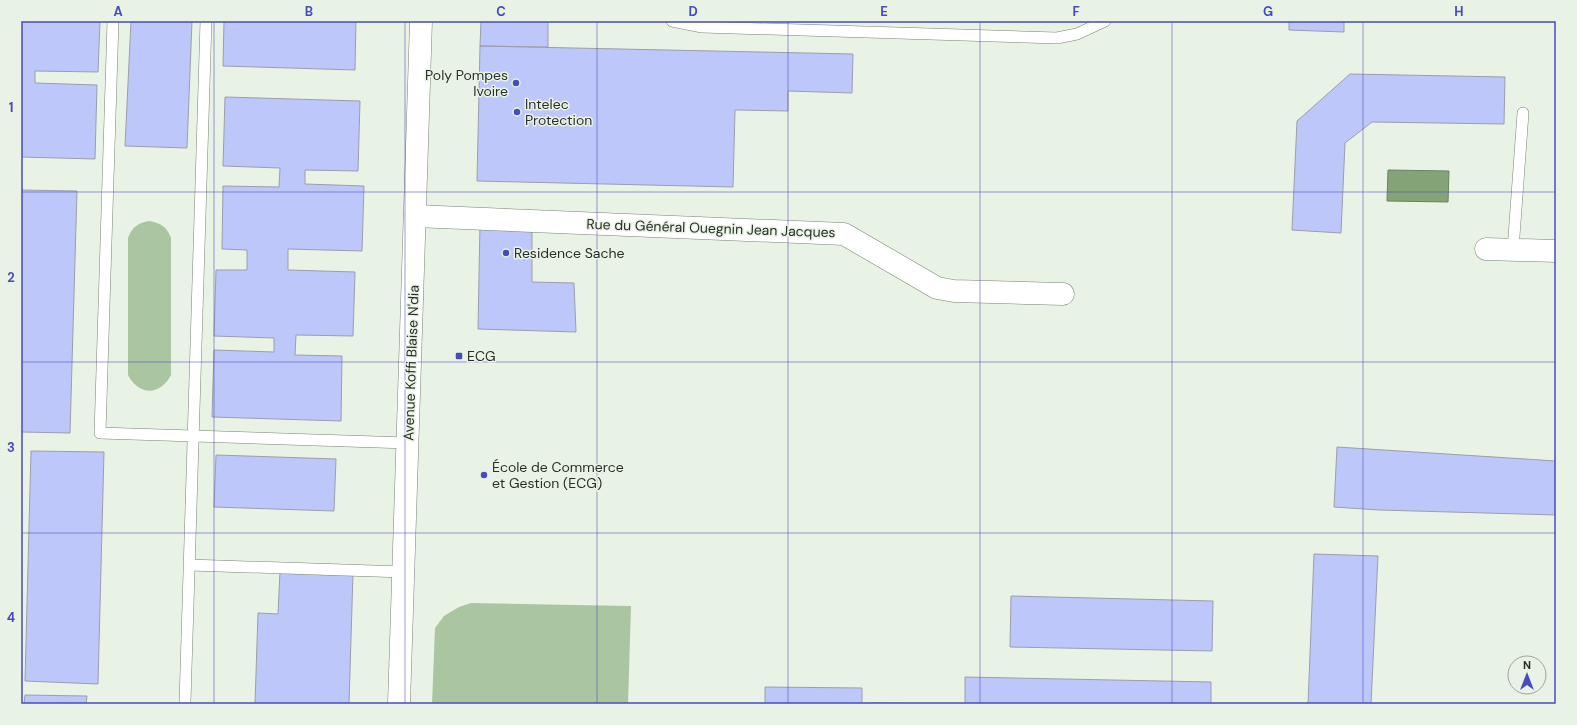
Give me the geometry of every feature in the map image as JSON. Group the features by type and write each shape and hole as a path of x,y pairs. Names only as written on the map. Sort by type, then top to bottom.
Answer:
{"street":[{"name":"Avenue Koffi Blaise N'dia","path":"399,704 421,21"},
{"name":"Rue du Général Ouegnin Jean Jacques","path":"415,216 844,234 937,288 954,291 1063,294"},
{"path":"1486,249 1556,251"}],"lane":[{"path":"113,21 100,433 408,443"},
{"path":"185,702 206,21"},
{"path":"672,21 702,24 1057,38 1077,34 1105,21"},
{"path":"1513,250 1523,113"},
{"path":"190,565 404,572"}],"shaded area":[{"path":"1388,170 1449,171 1448,202 1387,201"},
{"path":"149,221 163,226 168,231 171,238 171,375 161,387 150,391 138,387 128,375 128,238 131,231 136,226"},
{"path":"471,603 631,606 628,704 432,704 435,628 444,616 459,607"}],"building":[{"path":"21,21 100,21 98,72 35,71 35,83 97,85 95,159 21,157"},
{"path":"131,21 192,21 187,148 125,146"},
{"path":"224,21 356,21 355,70 223,66"},
{"path":"481,21 548,21 548,47 480,46"},
{"path":"1289,21 1344,21 1344,32 1289,30"},
{"path":"480,46 853,54 852,93 788,91 788,111 735,110 733,187 477,181"},
{"path":"1350,74 1505,77 1504,124 1372,122 1345,143 1341,233 1292,230 1297,121"},
{"path":"225,97 360,101 358,171 305,170 305,184 364,186 362,251 288,249 288,270 355,272 353,336 296,335 295,355 342,356 341,421 212,417 214,350 274,352 274,338 214,336 216,270 247,270 247,250 222,249 223,186 279,187 280,168 223,166"},
{"path":"21,190 77,191 70,433 21,432"},
{"name":"Residence Sache","path":"480,223 532,224 532,282 574,283 576,332 478,329"},
{"path":"1337,447 1556,461 1556,515 1379,510 1334,507"},
{"path":"31,451 104,452 98,684 25,681"},
{"path":"216,455 336,459 334,511 214,507"},
{"path":"1314,554 1378,556 1371,704 1308,704"},
{"path":"280,571 353,573 349,704 255,704 258,613 278,614"},
{"path":"1011,596 1213,601 1212,651 1010,647"},
{"path":"965,677 1211,682 1211,704 965,704"},
{"path":"765,687 862,688 862,704 765,704"},
{"path":"25,695 87,696 86,704 24,704"},
{"path":"871,703 941,704 871,704"}],"place":[{"name":"Poly Pompes Ivoire","path":"516,83"},
{"name":"Intelec Protection","path":"517,112"},
{"name":"Residence Sache","path":"506,253"},
{"name":"ECG","path":"459,356"},
{"name":"École de Commerce et Gestion (ECG)","path":"484,475"}]}
